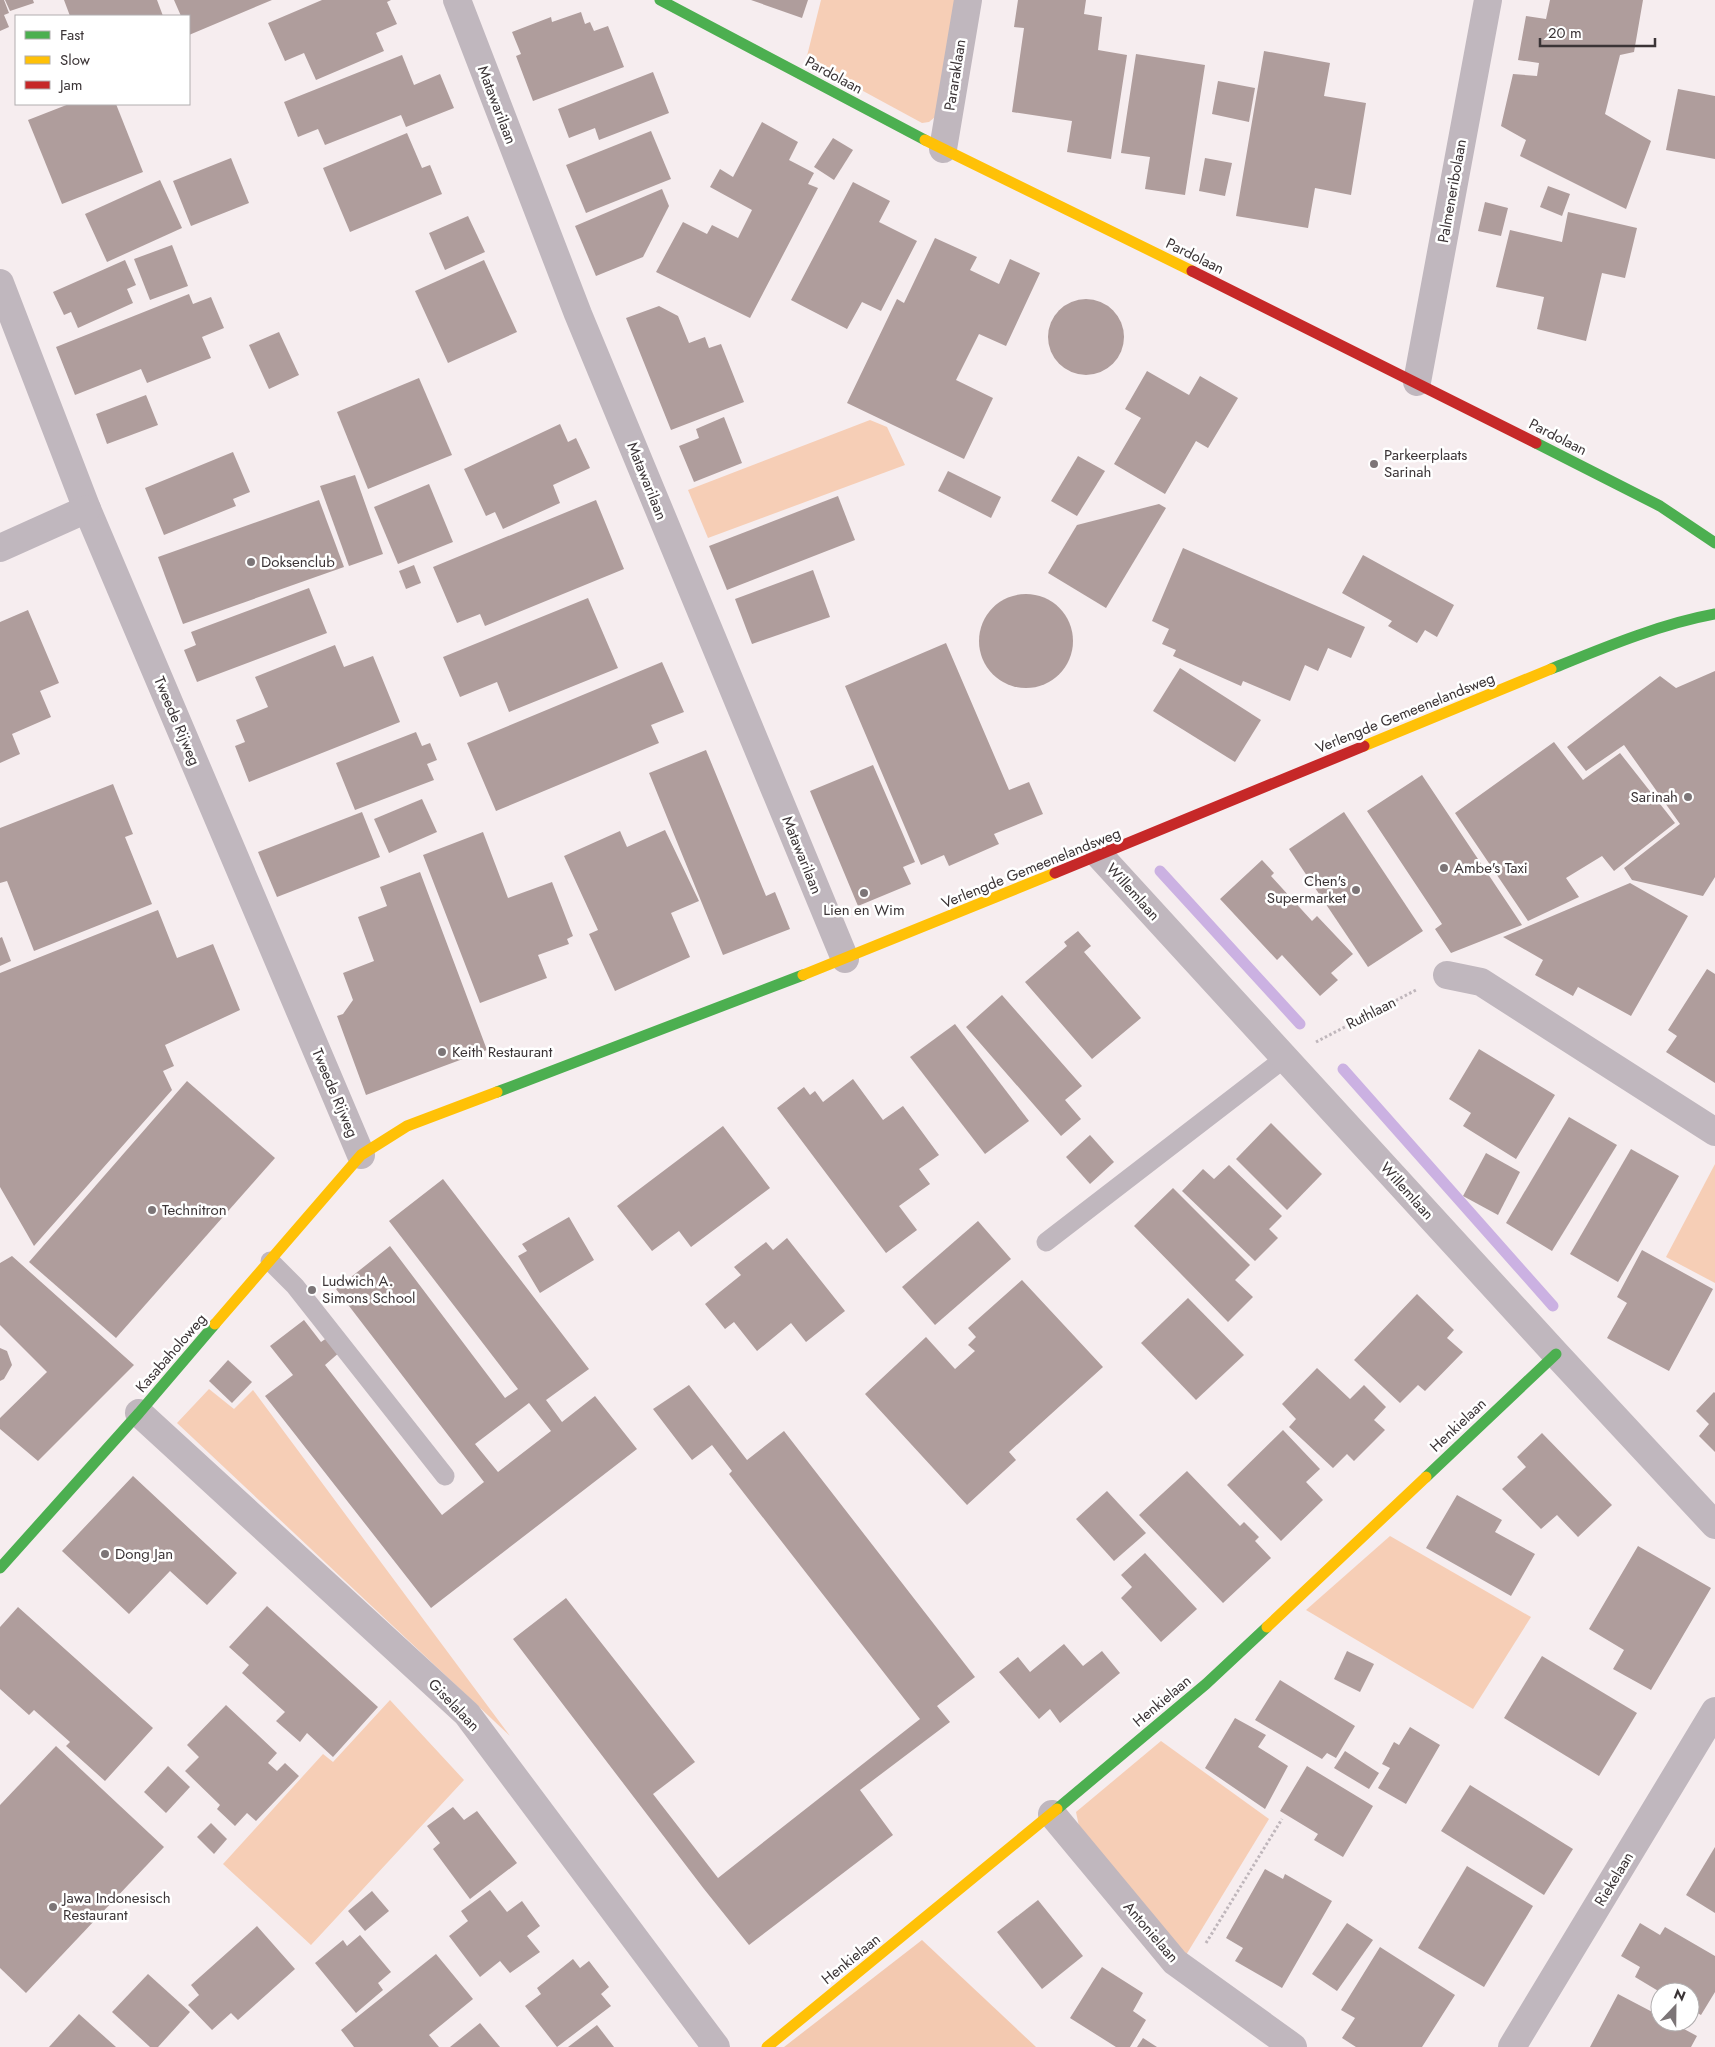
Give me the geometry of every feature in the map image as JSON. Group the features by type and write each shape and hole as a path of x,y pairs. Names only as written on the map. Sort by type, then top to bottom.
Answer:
{"street":[{"name":"Matawarilaan","path":"457,0 578,314 845,959"},
{"name":"Pardolaan","path":"660,0 943,149 1417,382 1660,506 1715,543"},
{"name":"Pararaklaan","path":"943,149 968,0"},
{"name":"Palmeneribolaan","path":"1417,382 1488,0"},
{"name":"Tweede Rijweg","path":"0,283 87,509 361,1155"},
{"path":"0,548 87,509"},
{"name":"Verlengde Gemeenelandsweg","path":"361,1155 407,1126 845,959 1608,646 1698,617 1715,614"},
{"name":"Willemlaan","path":"1100,856 1715,1525"},
{"path":"1447,974 1481,982 1715,1132"},
{"name":"Kasabaholoweg","path":"0,1568 139,1412 361,1155"},
{"name":"Henkielaan","path":"768,2047 1052,1814 1206,1684 1556,1354"},
{"name":"Giselalaan","path":"139,1412 467,1714 716,2047"},
{"name":"Riekelaan","path":"1512,2047 1715,1711"},
{"name":"Antonielaan","path":"1052,1814 1175,1962 1293,2047"}],"lane":[{"path":"1046,1242 1285,1058"},
{"path":"270,1262 295,1286 445,1476"}],"path":[{"name":"Ruthlaan","path":"1285,1058 1447,974"},
{"path":"1188,1971 1282,1818"}],"shaded area":[{"path":"821,0 956,0 935,117 929,122 922,123 806,60"},
{"path":"870,420 887,427 905,465 708,538 688,490"},
{"path":"1715,1164 1715,1283 1666,1257"},
{"path":"209,1389 234,1409 253,1390 510,1736 177,1423"},
{"path":"1390,1536 1531,1617 1473,1709 1306,1610"},
{"path":"390,1700 464,1780 311,1945 223,1864 323,1754 333,1762"},
{"path":"1161,1741 1269,1819 1186,1955 1080,1831 1076,1812"},
{"path":"922,1940 1036,2047 784,2047"}],"building":[{"path":"0,0 4,0 9,13 4,15 9,27 0,31"},
{"path":"5,0 33,0 34,3 10,11"},
{"path":"64,0 157,0 163,15 70,15"},
{"path":"174,0 272,0 190,35 190,15 181,15"},
{"path":"322,0 391,0 387,2 397,24 376,33 384,51 316,80 304,53 285,61 268,23"},
{"path":"751,0 808,0 802,18"},
{"path":"1018,0 1086,0 1084,14 1102,17 1098,50 1127,55 1111,159 1067,152 1072,121 1012,112 1024,28 1014,27"},
{"path":"1550,0 1643,0 1634,52 1620,55 1605,114 1651,141 1626,209 1520,156 1526,140 1501,126 1513,74 1537,76 1539,63 1518,60 1526,16 1546,19"},
{"path":"581,12 585,24 590,22 594,31 608,26 624,67 533,101 516,56 521,54 512,32 551,17 552,22"},
{"path":"1264,51 1330,63 1324,96 1366,103 1351,195 1315,188 1308,228 1236,216"},
{"path":"1136,54 1205,65 1185,195 1145,189 1150,157 1121,153"},
{"path":"402,55 414,85 440,74 454,108 406,127 401,115 325,145 318,129 298,137 284,102"},
{"path":"653,72 669,113 599,140 595,128 569,138 558,109"},
{"path":"1218,81 1255,88 1249,122 1212,114"},
{"path":"1678,89 1715,96 1715,159 1666,150"},
{"path":"66,105 116,105 143,172 62,204 28,120"},
{"path":"762,122 798,142 789,160 814,173 808,184 818,188 750,318 656,272 683,222 707,234 712,225 738,238 752,210 710,187 720,169 733,177"},
{"path":"651,131 671,179 586,213 566,165"},
{"path":"407,133 422,168 430,165 442,194 350,232 323,168"},
{"path":"833,138 853,150 834,180 814,167"},
{"path":"231,158 249,203 191,226 173,181"},
{"path":"1205,158 1232,163 1225,196 1199,191"},
{"path":"160,180 182,228 107,262 85,214"},
{"path":"853,182 890,201 879,222 917,241 881,311 862,302 847,329 791,300"},
{"path":"1548,186 1570,194 1562,216 1540,207"},
{"path":"662,189 669,206 643,257 596,276 575,226"},
{"path":"1485,202 1508,208 1501,236 1478,231"},
{"path":"1568,212 1637,228 1625,278 1602,273 1586,341 1537,329 1544,297 1496,287 1510,230 1562,242"},
{"path":"468,216 485,252 445,270 429,233"},
{"path":"935,238 977,257 970,270 999,284 1010,259 1040,273 1006,346 979,334 956,380 993,398 964,459 847,403 897,299 904,303"},
{"path":"172,245 188,286 150,300 134,259"},
{"path":"125,260 136,285 127,289 133,303 78,328 71,312 64,315 53,292"},
{"path":"484,260 517,332 448,363 415,291"},
{"path":"189,294 193,304 211,297 224,328 202,337 211,358 147,383 141,369 75,395 56,347"},
{"path":"1079,299 1093,299 1107,305 1118,316 1124,330 1121,352 1113,364 1093,375 1079,375 1065,369 1054,358 1048,344 1048,330 1054,316 1065,305"},
{"path":"659,306 678,316 689,343 705,337 709,348 721,344 744,402 671,430 626,318"},
{"path":"279,332 299,375 269,389 249,345"},
{"path":"1147,371 1189,395 1200,376 1238,398 1208,448 1196,441 1165,494 1114,464 1141,418 1125,409"},
{"path":"419,378 452,455 368,489 337,412"},
{"path":"146,395 158,425 107,444 96,414"},
{"path":"724,417 742,463 694,482 679,446 699,438 696,429"},
{"path":"560,424 568,442 576,438 590,468 553,485 560,503 503,529 495,512 486,516 464,469"},
{"path":"233,452 250,492 233,499 236,506 164,535 145,488"},
{"path":"1078,456 1105,471 1077,516 1051,501"},
{"path":"948,471 1001,497 991,518 938,491"},
{"path":"355,475 383,554 349,566 320,486"},
{"path":"429,484 453,542 398,564 374,507"},
{"path":"838,496 855,540 727,590 709,546"},
{"name":"Doksenclub","path":"319,500 344,567 183,624 158,557"},
{"path":"596,500 624,569 485,626 480,614 457,623 433,567"},
{"path":"1159,504 1166,508 1106,608 1048,573 1077,525"},
{"path":"1183,548 1365,627 1351,658 1328,648 1318,671 1305,665 1290,701 1243,681 1241,686 1173,656 1176,650 1162,644 1169,629 1152,621"},
{"path":"1363,555 1454,605 1437,637 1425,630 1417,643 1388,626 1392,621 1342,593"},
{"path":"414,565 421,583 406,589 399,571"},
{"path":"813,570 830,617 752,644 735,599"},
{"path":"309,588 327,633 197,682 184,650 196,645 191,632"},
{"path":"1026,594 1044,597 1059,608 1070,623 1073,641 1070,659 1059,674 1044,685 1026,688 1008,685 993,674 982,659 979,641 982,623 993,608 1008,597"},
{"path":"588,598 618,668 509,712 497,682 460,697 443,657"},
{"path":"28,610 59,683 40,691 51,717 12,734 20,754 0,763 0,622"},
{"path":"946,643 1009,790 1029,782 1043,814 994,834 999,844 949,866 944,855 921,865 845,686"},
{"path":"335,645 344,667 373,656 400,722 249,782 235,746 245,742 236,720 268,707 255,677"},
{"path":"662,662 684,712 651,725 659,743 496,811 467,743"},
{"path":"1180,668 1261,720 1235,762 1153,711"},
{"name":"Sarinah","path":"1715,671 1715,877 1703,896 1632,880 1624,868 1680,824 1624,745 1586,771 1567,747 1660,676 1676,688"},
{"path":"416,732 422,746 430,743 437,760 427,764 434,780 355,810 336,763"},
{"path":"1554,742 1583,780 1620,753 1675,823 1614,871 1602,856 1566,878 1579,897 1528,921 1455,813"},
{"path":"706,750 766,896 775,892 790,929 723,955 649,773"},
{"path":"873,765 915,862 903,867 911,884 858,906 810,791"},
{"name":"Ambe's Taxi","path":"1422,775 1522,925 1451,953 1435,929 1442,924 1367,811"},
{"path":"113,784 133,834 125,837 152,904 34,951 7,881 0,883 0,828"},
{"path":"422,799 437,832 389,853 374,819"},
{"path":"362,812 380,857 277,897 258,852"},
{"name":"Chen's Supermarket","path":"1344,812 1423,931 1368,967 1289,849"},
{"path":"665,830 699,901 671,913 690,957 615,991 589,934 598,930 564,856 620,831 627,847"},
{"path":"483,832 508,898 552,882 573,936 567,939 569,944 538,955 547,978 480,1003 423,855"},
{"path":"1262,860 1274,873 1271,876 1312,921 1317,916 1353,954 1331,973 1338,980 1320,996 1282,955 1277,960 1220,899"},
{"path":"420,872 487,1050 366,1095 337,1016 343,1014 353,1000 343,973 374,961 358,917 387,906 380,887"},
{"path":"1630,883 1688,916 1631,1016 1578,987 1573,996 1535,975 1543,960 1503,937"},
{"path":"158,910 177,958 213,944 240,1010 165,1045 174,1066 163,1071 172,1090 34,1246 0,1187 0,973"},
{"path":"1078,931 1091,946 1084,952 1141,1018 1092,1059 1025,982 1067,946 1064,942"},
{"path":"2,937 11,961 0,966 0,938"},
{"path":"1707,969 1715,974 1715,1083 1666,1052 1677,1036 1668,1030"},
{"path":"1002,995 1082,1086 1065,1100 1081,1119 1061,1136 966,1027"},
{"path":"955,1024 1029,1121 985,1154 910,1057"},
{"path":"1479,1049 1555,1095 1516,1159 1463,1126 1471,1113 1449,1099"},
{"path":"853,1079 883,1120 903,1106 939,1155 919,1169 930,1184 899,1206 917,1230 886,1253 777,1108 804,1087 810,1095 815,1091 823,1102"},
{"name":"Technitron","path":"187,1081 275,1158 116,1338 29,1262"},
{"path":"1569,1117 1617,1145 1552,1251 1506,1223"},
{"path":"1271,1123 1322,1174 1287,1210 1236,1159"},
{"path":"723,1126 770,1188 691,1247 679,1231 652,1251 617,1206"},
{"path":"1090,1135 1114,1162 1090,1184 1066,1157"},
{"path":"1631,1149 1679,1176 1618,1282 1570,1254"},
{"path":"1486,1153 1520,1172 1498,1215 1463,1196"},
{"path":"1229,1165 1282,1216 1269,1229 1278,1238 1255,1261 1182,1191 1203,1169 1214,1179"},
{"path":"443,1179 589,1369 546,1400 562,1422 595,1396 637,1449 431,1608 265,1396 293,1375 270,1346 304,1320 321,1342 331,1335 341,1351 325,1365 442,1515 484,1482 336,1289 390,1246 505,1398 518,1389 389,1221","holes":["529,1403 551,1431 498,1472 475,1444"]},
{"path":"1173,1188 1250,1265 1235,1280 1253,1297 1228,1322 1134,1226"},
{"path":"569,1217 594,1260 540,1293 518,1256 527,1251 522,1244"},
{"path":"978,1221 1011,1259 935,1325 902,1287"},
{"path":"787,1238 845,1311 806,1342 791,1323 757,1351 734,1322 725,1329 705,1304 741,1275 734,1267 766,1242 773,1250"},
{"path":"1642,1250 1713,1289 1669,1371 1607,1338 1627,1303 1617,1297"},
{"path":"12,1256 134,1365 38,1461 0,1429 0,1418 47,1372 0,1325 0,1263"},
{"path":"1022,1280 1103,1367 1009,1452 1016,1460 967,1505 865,1394 926,1337 955,1369 975,1351 968,1345 976,1337 968,1328"},
{"path":"1417,1294 1454,1330 1447,1338 1463,1352 1425,1391 1418,1385 1400,1403 1354,1360"},
{"path":"1188,1298 1244,1355 1196,1400 1141,1343"},
{"path":"0,1348 7,1351 12,1365 4,1379 0,1381"},
{"path":"228,1360 252,1382 232,1403 209,1381"},
{"path":"1317,1368 1350,1399 1364,1385 1386,1407 1374,1420 1385,1430 1354,1461 1347,1454 1333,1468 1289,1427 1296,1419 1282,1404"},
{"path":"689,1385 747,1460 784,1431 975,1677 937,1706 950,1722 860,1790 893,1835 749,1945 513,1639 566,1598 695,1762 653,1794 718,1878 920,1719 729,1474 732,1471 712,1445 692,1460 653,1409"},
{"path":"1714,1392 1715,1452 1699,1436 1709,1424 1696,1411"},
{"path":"1283,1430 1320,1469 1306,1482 1323,1500 1281,1541 1227,1485"},
{"path":"1542,1433 1612,1505 1578,1537 1557,1515 1541,1529 1502,1489 1526,1467 1517,1457"},
{"path":"1187,1471 1240,1526 1244,1522 1259,1537 1255,1541 1271,1558 1223,1603 1139,1515"},
{"path":"133,1476 237,1573 207,1605 170,1571 129,1614 62,1551"},
{"path":"1107,1491 1146,1533 1114,1561 1076,1519"},
{"path":"1457,1495 1502,1520 1495,1532 1535,1554 1511,1596 1426,1548"},
{"path":"1638,1546 1711,1588 1651,1690 1613,1669 1624,1650 1589,1629"},
{"path":"1145,1553 1197,1609 1161,1642 1121,1598 1132,1587 1121,1575"},
{"path":"267,1606 378,1707 333,1757 307,1733 300,1742 276,1721 285,1712 242,1673 249,1665 229,1647"},
{"path":"18,1607 153,1728 105,1781 66,1746 70,1742 34,1710 29,1715 0,1689 0,1627"},
{"path":"1064,1644 1083,1666 1102,1651 1120,1673 1060,1723 1050,1709 1039,1719 999,1672 1018,1657 1030,1672"},
{"path":"1347,1651 1374,1664 1360,1692 1334,1679"},
{"path":"1542,1656 1637,1713 1599,1776 1504,1718"},
{"path":"1280,1680 1355,1726 1336,1758 1327,1753 1322,1759 1255,1720"},
{"path":"226,1705 277,1753 268,1763 277,1771 285,1763 299,1776 256,1821 247,1813 235,1826 217,1809 220,1805 185,1771 199,1757 187,1745"},
{"path":"1235,1718 1266,1735 1258,1747 1288,1766 1265,1809 1205,1768"},
{"path":"1410,1727 1440,1745 1406,1804 1378,1788 1390,1768 1382,1764 1394,1742 1399,1745"},
{"name":"Jawa Indonesisch Restaurant","path":"56,1746 164,1847 26,1993 0,1968 0,1805"},
{"path":"1345,1751 1379,1773 1369,1789 1334,1768"},
{"path":"168,1766 190,1787 166,1813 144,1792"},
{"path":"1307,1766 1373,1806 1343,1857 1314,1840 1318,1834 1280,1811"},
{"path":"1470,1785 1573,1849 1544,1895 1441,1831"},
{"path":"453,1807 464,1820 477,1811 517,1863 470,1899 433,1849 440,1843 427,1826"},
{"path":"211,1823 227,1839 214,1854 197,1837"},
{"path":"1715,1847 1715,1913 1686,1895"},
{"path":"1467,1866 1533,1906 1484,1987 1418,1948"},
{"path":"1265,1869 1283,1879 1285,1874 1332,1901 1282,1988 1235,1961 1243,1948 1226,1938"},
{"path":"490,1890 507,1912 522,1901 540,1926 527,1936 540,1952 510,1973 500,1961 480,1977 449,1936 468,1921 461,1911"},
{"path":"372,1891 389,1911 365,1931 348,1911"},
{"path":"1038,1900 1083,1956 1042,1989 997,1932"},
{"path":"1347,1923 1373,1940 1337,1991 1312,1974"},
{"path":"1640,1923 1660,1935 1665,1927 1715,1956 1715,1992 1701,2015 1700,1982 1650,1982 1650,1986 1635,1977 1640,1967 1621,1956"},
{"path":"257,1926 295,1969 238,2020 231,2013 212,2030 188,2005 199,1995 191,1985"},
{"path":"360,1935 391,1972 378,1983 383,1990 356,2013 315,1963 343,1940 347,1946"},
{"path":"1380,1947 1455,1995 1422,2047 1356,2047 1342,2038 1355,2018 1341,2010"},
{"path":"436,1954 473,1999 429,2035 439,2047 354,2047 341,2030"},
{"path":"573,1959 580,1968 589,1961 609,1987 601,1994 611,2006 557,2047 525,2006 541,1994 537,1988"},
{"path":"1102,1967 1143,1993 1133,2011 1146,2020 1130,2047 1116,2047 1070,2018"},
{"path":"148,1974 190,2012 158,2047 150,2047 112,2012"},
{"path":"1618,1994 1650,2011 1650,2032 1690,2032 1697,2036 1691,2047 1590,2047"},
{"path":"79,2014 116,2047 49,2047"},
{"path":"480,2023 500,2047 450,2047"},
{"path":"597,2025 614,2047 568,2047"},
{"path":"1143,2038 1157,2047 1137,2047"}],"waterway":[{"path":"1160,871 1300,1024"},
{"path":"1343,1069 1553,1306"}],"traffic: fast":[{"path":"660,0 925,140"},
{"path":"1536,443 1660,506 1715,543"},
{"path":"1551,669 1653,630 1715,614"},
{"path":"497,1092 803,975"},
{"path":"0,1568 139,1413 215,1324"},
{"path":"1426,1477 1556,1354"},
{"path":"1057,1809 1206,1684 1267,1627"}],"traffic: slow":[{"path":"925,140 1192,271"},
{"path":"1364,746 1551,669"},
{"path":"803,975 1055,873"},
{"path":"215,1324 361,1155 407,1126 497,1092"},
{"path":"1267,1627 1426,1477"},
{"path":"767,2047 1057,1809"}],"traffic: jam":[{"path":"1192,271 1536,443"},
{"path":"1055,873 1364,746"}],"place":[{"name":"Parkeerplaats Sarinah","path":"1374,464"},
{"name":"Doksenclub","path":"251,562"},
{"name":"Sarinah","path":"1688,797"},
{"name":"Ambe's Taxi","path":"1444,868"},
{"name":"Chen's Supermarket","path":"1356,890"},
{"name":"Lien en Wim","path":"864,893"},
{"name":"Keith Restaurant","path":"442,1052"},
{"name":"Technitron","path":"152,1210"},
{"name":"Ludwich A. Simons School","path":"312,1290"},
{"name":"Dong Jan","path":"105,1554"},
{"name":"Jawa Indonesisch Restaurant","path":"53,1907"}]}
